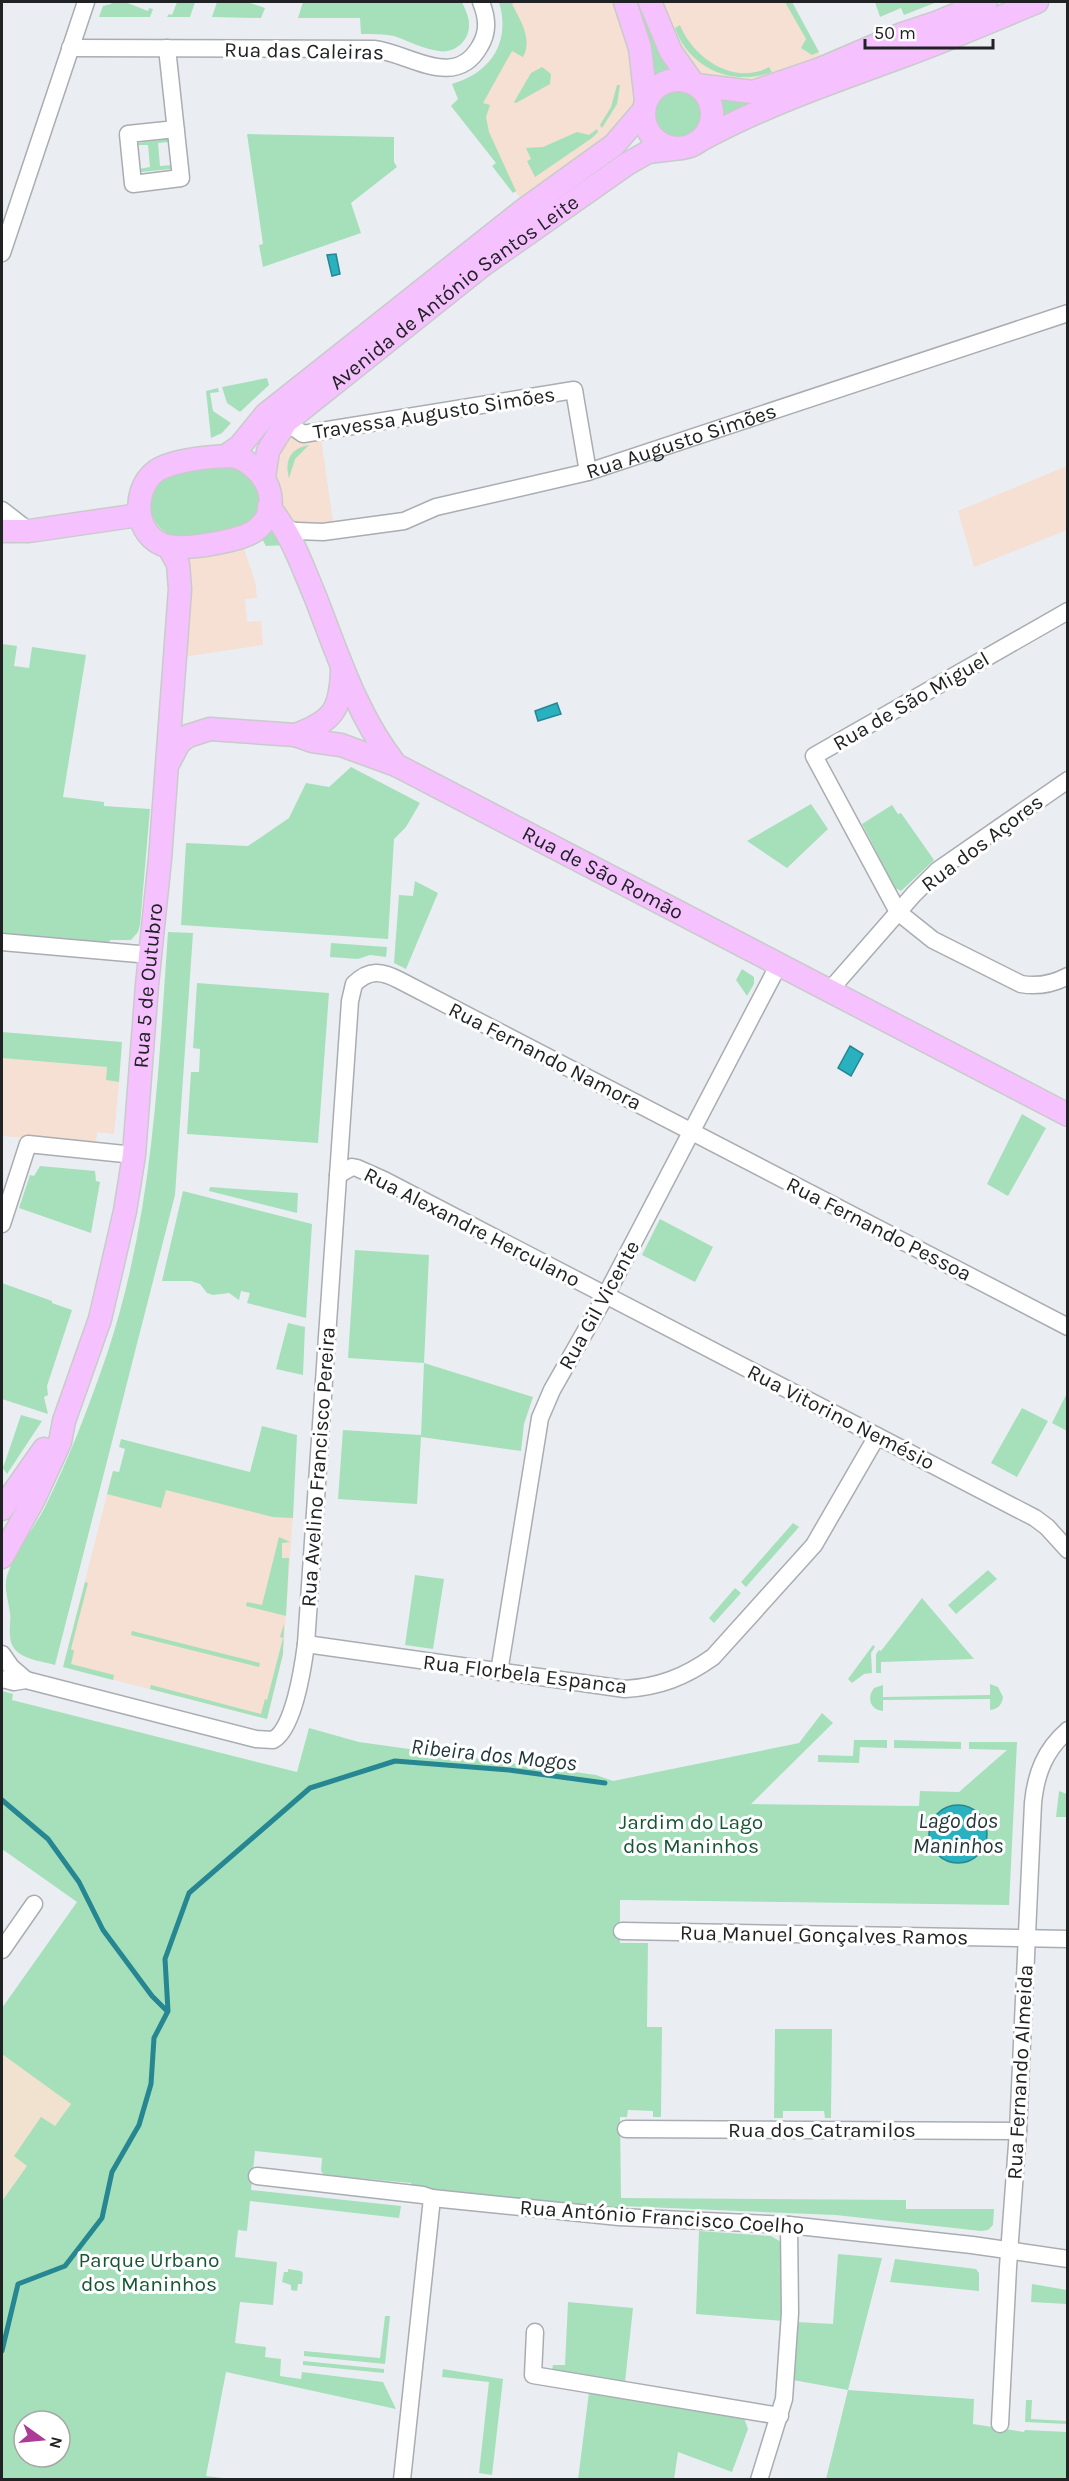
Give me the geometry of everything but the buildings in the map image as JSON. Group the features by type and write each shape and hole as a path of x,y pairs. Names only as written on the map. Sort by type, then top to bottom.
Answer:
{"main road":[{"path":"625,2 640,48 645,123 656,140 667,147 690,145 711,124 712,111 709,98 695,84 671,52 650,2"},
{"path":"645,105 656,87 668,81 681,80 753,92 820,69 986,2"},
{"name":"Avenida de António Santos Leite","path":"264,477 268,451 286,422 483,265 627,164 648,153 690,145 720,129 846,76 908,55 1037,2"},
{"name":"Avenida de António Santos Leite","path":"226,456 240,446 266,414 512,219 614,145 645,105"},
{"path":"226,456 251,463 264,477 270,498 269,507 258,528 233,539 183,547 168,546 147,532 139,515 138,500 141,490 157,470 171,464 226,456"},
{"name":"Rua de São Romão","path":"269,507 286,529 296,549 342,668 370,729 396,765 1068,1115"},
{"path":"2,531 30,531 139,515"},
{"name":"Rua 5 de Outubro","path":"2,1557 34,1499 60,1442 64,1421 89,1353 110,1283 125,1211 134,1155 168,764 180,578 176,560 168,546"},
{"path":"295,735 321,724 336,710 342,668"},
{"path":"173,679 176,699 181,711 190,719 210,729"},
{"path":"168,764 179,743 188,736 210,729 295,735 312,741 341,745 396,765"},
{"name":"Rua 5 de Outubro","path":"2,1509 64,1421"}],"street":[{"path":"2,253 86,2"},
{"name":"Rua das Caleiras","path":"70,48 374,49 394,53 426,66 448,68 470,59 482,43 487,22 481,2"},
{"path":"167,48 176,129"},
{"name":"Rua Augusto Simões","path":"286,529 334,531 404,521 436,507 588,472 1068,313"},
{"name":"Travessa Augusto Simões","path":"286,422 303,434 574,390 588,472"},
{"path":"2,510 30,531"},
{"name":"Rua de São Miguel","path":"898,912 814,756 1068,611"},
{"name":"Rua dos Açores","path":"830,990 938,870 1068,780"},
{"path":"898,912 926,936 1016,982 1031,986 1045,985 1068,976"},
{"path":"2,942 150,955"},
{"name":"Rua Gil Vicente","path":"499,1672 540,1418 552,1390 606,1295 779,964"},
{"name":"Rua Avelino Francisco Pereira","path":"2,1679 14,1682 26,1680 256,1739 273,1740 284,1730 290,1717 306,1644 352,989 359,979 372,972 381,972 399,980"},
{"name":"Rua Fernando Namora","path":"399,980 691,1131"},
{"name":"Rua Fernando Pessoa","path":"691,1131 1068,1327"},
{"path":"2,1224 28,1144 134,1155"},
{"name":"Rua Alexandre Herculano","path":"338,1174 352,1167 367,1172 606,1295"},
{"name":"Rua Vitorino Nemésio","path":"606,1295 1041,1522 1068,1550"},
{"name":"Rua Florbela Espanca","path":"306,1644 625,1689 646,1688 666,1683 698,1668 726,1644 814,1545 877,1436"},
{"path":"2,1654 11,1667 26,1680"},
{"name":"Rua Fernando Almeida","path":"1000,2424 1018,2131 1033,1803 1036,1779 1046,1754 1055,1741 1068,1730"},
{"path":"2,1950 34,1904"},
{"name":"Rua Manuel Gonçalves Ramos","path":"622,1931 1068,1939"},
{"name":"Rua dos Catramilos","path":"626,2129 1018,2131"},
{"name":"Rua António Francisco Coelho","path":"257,2176 423,2195 432,2198 619,2217 789,2225 1068,2259"},
{"path":"402,2480 432,2198"},
{"path":"759,2480 784,2399 790,2330 789,2225"},
{"path":"535,2332 533,2375 780,2416"}],"shaded area":[{"path":"499,2 623,2 643,88 631,122 526,207 496,163 451,106 458,99 452,84 480,71 498,51 503,31 503,15"},
{"path":"652,2 792,2 826,65 755,89 692,77"},
{"path":"298,416 321,438 334,529 287,527 267,467"},
{"path":"1067,466 1067,530 974,567 958,511"},
{"path":"241,539 256,585 257,598 245,599 247,622 261,621 263,645 176,658 178,549"},
{"path":"2,1058 107,1067 106,1080 119,1082 114,1134 97,1132 96,1144 2,1136"},
{"path":"113,1471 293,1516 283,1654 267,1719 63,1667"},
{"path":"2,2054 71,2104 2,2201"}],"green space":[{"path":"112,2 125,2 148,11 149,8 153,9 150,17 99,17 103,6"},
{"path":"177,2 195,2 190,17 167,17 169,14 172,15"},
{"path":"217,2 250,3 265,8 261,18 212,17"},
{"path":"303,2 462,2 468,18 469,30 464,40 456,48 439,51 394,36 361,34 360,18 298,18"},
{"path":"499,2 516,2 512,4 522,23 527,43 523,57 512,51 483,103 490,105 486,117 489,132 516,191 513,193 492,166 496,163 451,106 458,99 452,84 477,72 495,54 502,30"},
{"path":"635,2 640,2 655,45 672,70 654,76"},
{"path":"785,2 792,2 819,52 812,55 801,48 806,39"},
{"path":"875,2 937,2 904,15 901,8 880,17"},
{"path":"680,25 694,48 716,66 742,73 756,72 769,67 772,72 742,77 714,71 690,54 675,28"},
{"path":"542,67 551,74 550,84 514,102 531,73"},
{"path":"617,85 620,85 617,104 602,128 600,125 611,107"},
{"path":"682,89 695,96 701,104 701,124 695,132 687,138 672,139 659,132 653,124 652,109 659,96 667,90"},
{"path":"717,97 761,100 720,124 721,110"},
{"path":"597,129 598,132 592,138 535,177 527,161 531,159 526,148 543,147 577,132 589,135"},
{"path":"247,134 394,137 394,162 397,167 351,203 361,233 263,267 259,245 263,244"},
{"path":"167,139 169,142 158,143 160,166 172,165 171,169 141,172 139,169 150,167 148,145 136,145 137,143"},
{"path":"267,378 269,385 240,412 227,403 222,387"},
{"path":"218,388 219,392 210,393 213,411 231,423 222,433 211,438 206,391"},
{"path":"309,445 295,459 289,478 287,466 290,456 298,449"},
{"path":"224,466 243,473 256,487 259,504 248,522 226,531 181,537 170,535 155,522 150,503 157,485 166,478 179,473"},
{"path":"272,529 287,545 266,546 262,539"},
{"path":"2,644 17,646 14,666 29,668 32,647 86,655 63,797 104,802 104,806 150,809 140,925 138,932 131,940 110,940 109,943 2,933"},
{"path":"351,767 420,803 406,827 394,839 388,939 181,925 186,843 248,846 289,818 306,783 329,787"},
{"path":"811,804 828,829 787,868 747,841"},
{"path":"892,805 898,814 901,813 934,860 901,891 895,888 862,824"},
{"path":"415,881 438,893 406,969 394,963 399,895 413,896"},
{"path":"168,932 193,933 175,1195 55,1665 26,1657 15,1650 10,1633 6,1582 17,1554 46,1505 86,1412 107,1354 135,1250 151,1145"},
{"path":"331,943 387,947 386,957 370,955 358,959 330,957"},
{"path":"742,969 754,977 754,984 747,996 736,980"},
{"path":"197,983 329,993 318,1143 187,1134 191,1072 199,1072 200,1049 193,1048"},
{"path":"2,1032 122,1042 119,1082 106,1080 107,1067 2,1058"},
{"path":"1022,1114 1046,1128 1008,1196 987,1184"},
{"path":"40,1166 95,1171 96,1181 100,1182 91,1233 19,1208 30,1175 34,1176"},
{"path":"210,1187 298,1193 297,1213 209,1191"},
{"path":"183,1191 312,1224 306,1318 247,1303 250,1293 241,1291 239,1300 229,1293 213,1295 207,1293 200,1284 191,1281 162,1281"},
{"path":"660,1219 713,1247 695,1282 642,1255"},
{"path":"355,1250 429,1255 424,1363 348,1358"},
{"path":"2,1283 72,1310 47,1386 48,1395 44,1397 48,1414 2,1399"},
{"path":"288,1323 305,1327 303,1375 276,1369"},
{"path":"424,1363 533,1397 524,1424 521,1451 421,1437 417,1504 338,1499 343,1430 421,1435"},
{"path":"1067,1393 1067,1431 1052,1423"},
{"path":"1022,1408 1048,1421 1017,1477 991,1463"},
{"path":"21,1415 42,1421 7,1474 3,1468"},
{"path":"262,1426 297,1435 293,1518 273,1517 166,1490 161,1508 107,1494 113,1471 119,1472 125,1449 119,1447 121,1439 250,1472"},
{"path":"793,1523 799,1527 746,1587 741,1582"},
{"path":"279,1537 290,1542 282,1543 282,1558 289,1558 286,1616 246,1606 247,1602 262,1605"},
{"path":"988,1570 997,1579 956,1614 948,1605"},
{"path":"415,1575 444,1579 433,1649 405,1645"},
{"path":"85,1582 88,1583 71,1649 74,1651 71,1664 114,1675 113,1680 63,1667"},
{"path":"735,1588 741,1593 714,1623 709,1618"},
{"path":"922,1598 974,1659 881,1662 881,1673 876,1673 876,1654 879,1650 881,1651"},
{"path":"284,1624 283,1654 267,1719 150,1689 151,1685 261,1714 265,1699 267,1700 283,1638 280,1637"},
{"path":"132,1631 260,1663 259,1667 131,1635"},
{"path":"873,1645 875,1647 871,1653 872,1673 864,1674 852,1683 848,1679"},
{"path":"990,1684 998,1687 1003,1697 999,1706 990,1710 990,1699 883,1700 883,1711 874,1708 870,1700 874,1688 883,1685 883,1697 990,1695"},
{"path":"2,1691 13,1694 12,1700 297,1772 309,1728 359,1742 596,1775 613,1781 799,1743 822,1713 833,1723 751,1804 919,1806 920,1791 959,1792 1007,1750 969,1749 969,1742 1017,1742 1009,1905 620,1900 620,1943 648,1943 647,2027 662,2027 661,2117 653,2117 653,2111 628,2110 627,2117 620,2117 621,2198 906,2200 906,2209 994,2209 993,2225 988,2230 981,2231 836,2215 621,2206 620,2209 411,2187 411,2183 324,2175 321,2171 322,2158 255,2151 251,2190 401,2206 399,2218 250,2201 247,2231 238,2230 235,2257 277,2262 273,2305 240,2302 235,2343 266,2347 265,2357 281,2359 280,2376 301,2379 302,2372 383,2382 396,2409 226,2372 206,2476 231,2479 2,2479 2,2201 27,2166 14,2156 41,2117 55,2126 71,2104 2,2054 2,2008 77,1902 2,1849"},
{"path":"854,1740 887,1740 887,1748 860,1747 859,1763 818,1762 818,1755 853,1756"},
{"path":"894,1740 961,1742 961,1749 894,1748"},
{"path":"1059,1791 1067,1794 1067,1817 1056,1817"},
{"path":"775,2029 832,2029 831,2118 825,2118 824,2111 783,2111 783,2118 774,2118"},
{"path":"699,2231 771,2236 781,2242 784,2321 696,2314"},
{"path":"838,2254 882,2258 848,2390 793,2380 797,2322 833,2324"},
{"path":"895,2259 976,2269 979,2273 979,2291 890,2282"},
{"path":"288,2269 303,2273 302,2284 298,2284 297,2291 291,2290 291,2285 282,2282 284,2272 288,2272"},
{"path":"1032,2284 1067,2290 1067,2304 1031,2302"},
{"path":"568,2302 633,2308 625,2382 552,2370 553,2365 565,2365"},
{"path":"385,2316 390,2316 385,2364 304,2356 304,2351 380,2358"},
{"path":"303,2361 384,2369 384,2373 303,2365"},
{"path":"443,2369 503,2379 492,2475 479,2473 489,2382 442,2377"},
{"path":"848,2390 974,2399 973,2424 1024,2432 1025,2430 1067,2432 1067,2479 826,2479"},
{"path":"589,2392 744,2418 748,2429 732,2472 678,2452 674,2479 578,2480"},
{"path":"1026,2400 1032,2400 1031,2419 1067,2421 1067,2424 1025,2422"}],"water":[{"path":"336,254 340,274 332,276 327,255"},
{"path":"557,703 561,714 538,721 535,711"},
{"path":"850,1046 863,1054 851,1076 838,1068"},
{"name":"Lago dos Maninhos","path":"958,1805 969,1807 982,1818 987,1834 985,1845 974,1858 958,1863 947,1861 934,1850 929,1834 931,1823 942,1810"}],"waterway":[{"name":"Ribeira dos Mogos","path":"2,2351 18,2284 65,2266 102,2218 112,2172 139,2125 151,2084 154,2038 168,2011 165,1959 189,1893 310,1788 395,1761 509,1770 605,1783"},
{"path":"2,1800 48,1839 79,1882 103,1930 152,1996 167,2011"}],"park label":[{"name":"Jardim do Lago dos Maninhos","path":"691,1834"},
{"name":"Parque Urbano dos Maninhos","path":"149,2272"}]}
